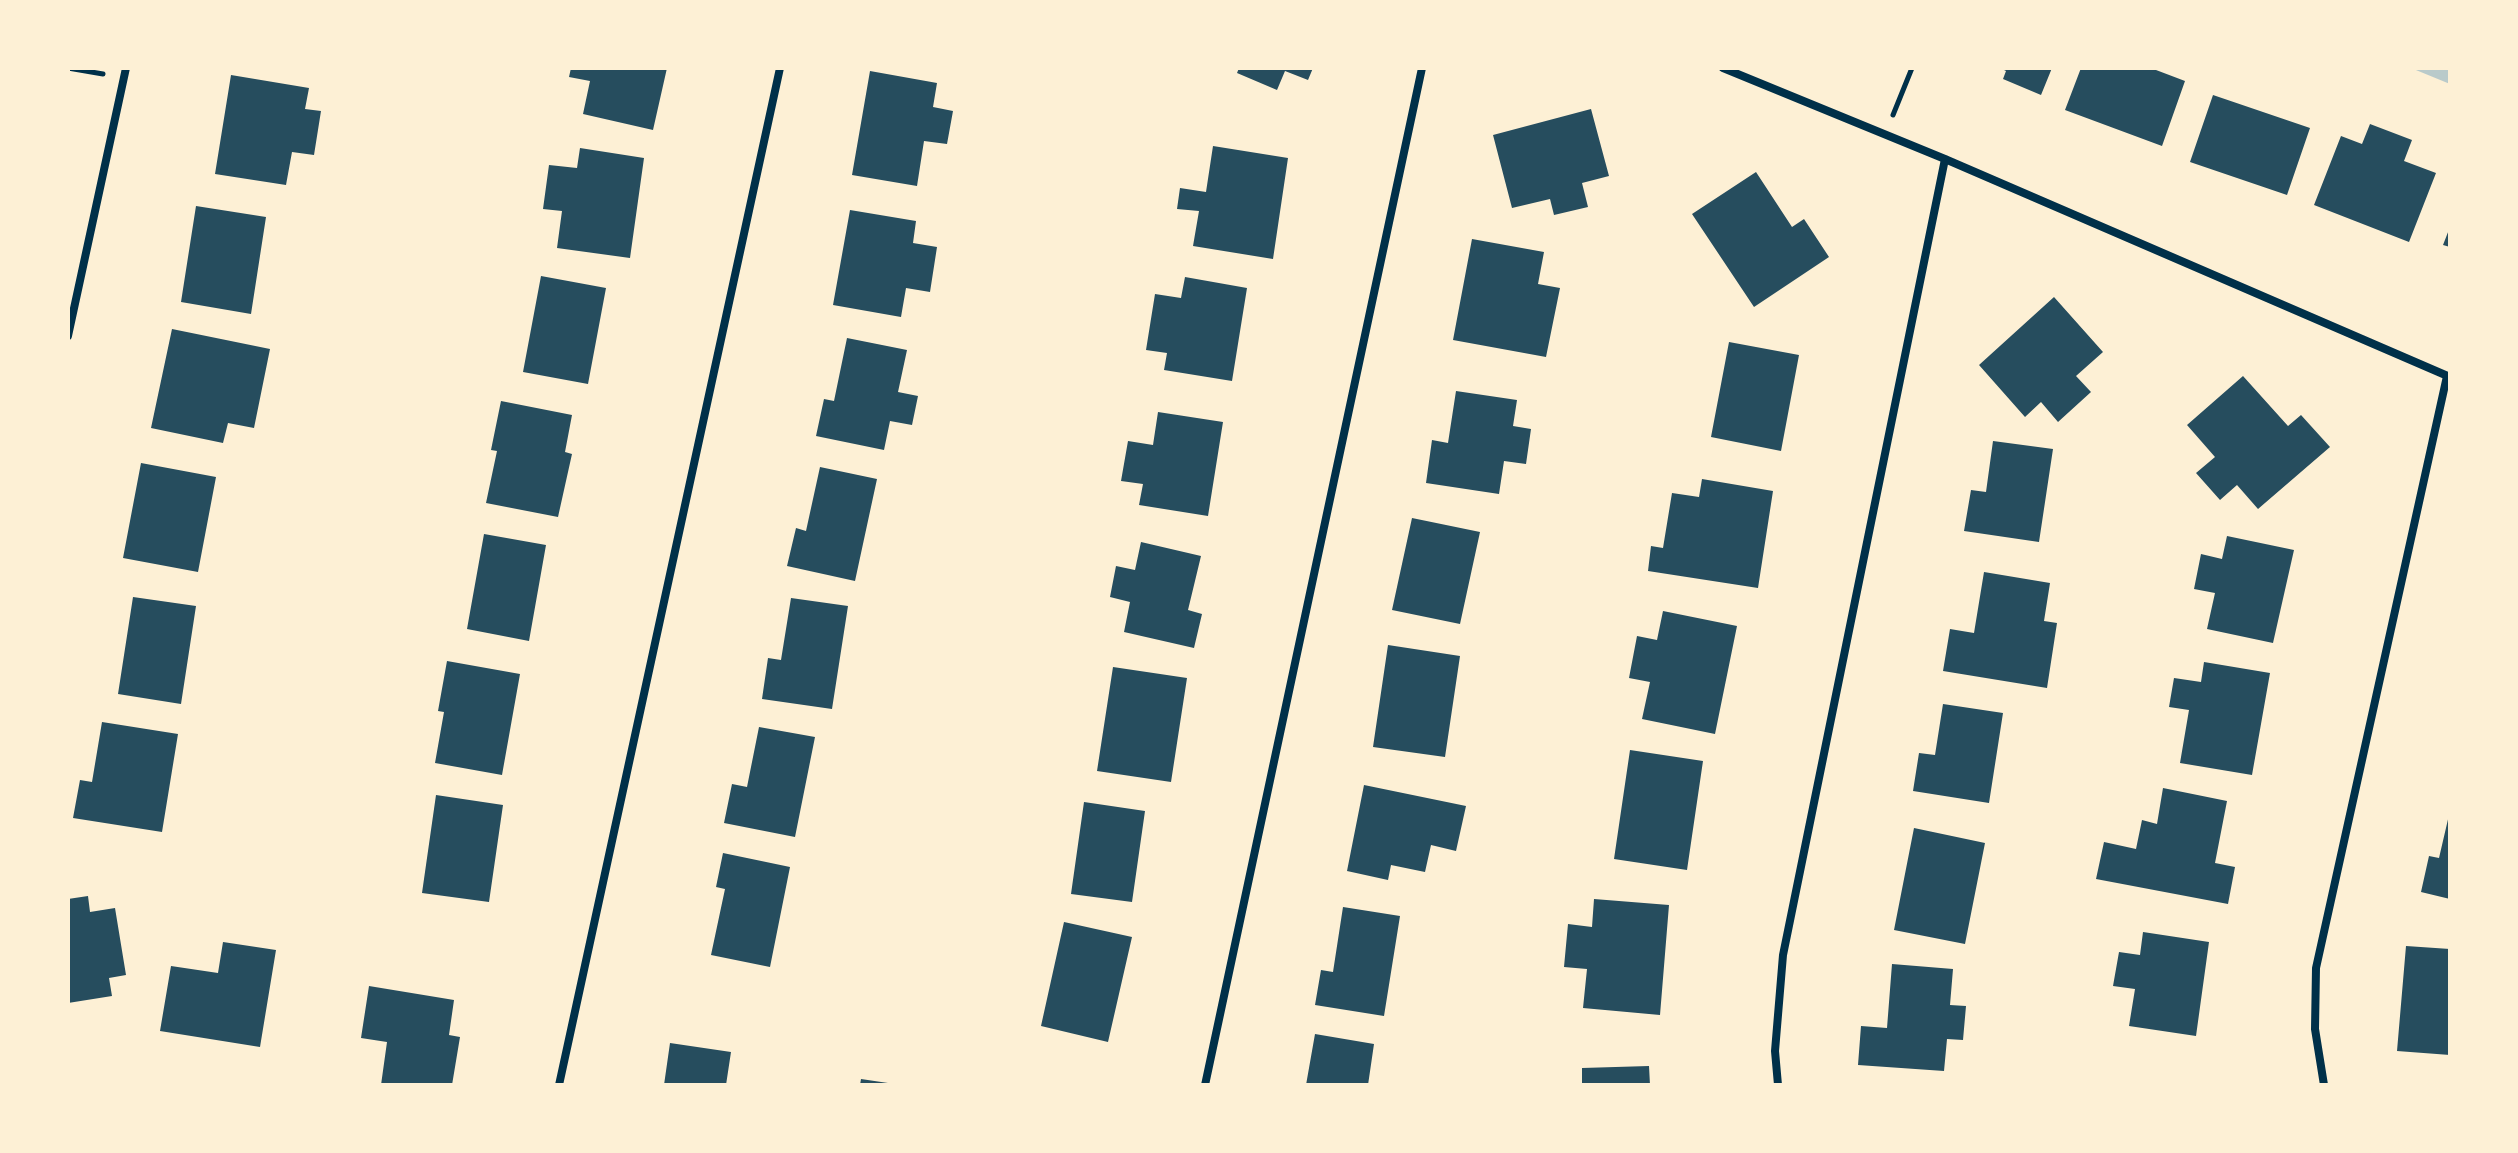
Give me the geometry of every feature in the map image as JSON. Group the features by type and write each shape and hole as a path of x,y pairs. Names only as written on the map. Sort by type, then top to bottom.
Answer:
{"street":[{"path":"559,1085 780,68"},
{"path":"1205,1085 1422,68"},
{"path":"1723,68 1945,159 2449,377 2316,968 2315,1029 2324,1085"},
{"path":"68,336 125,73"},
{"path":"1778,1085 1775,1051 1783,955 1945,159"}],"path":[{"path":"68,68 125,73"},
{"path":"1886,135 1912,68"}],"shaded area":[{"path":"2411,68 2450,68 2450,84"}],"building":[{"path":"571,68 667,68 653,130 583,114 590,81 569,77"},
{"path":"1239,68 1313,68 1308,80 1285,71 1277,90 1237,73"},
{"path":"2000,68 2052,68 2041,95 2003,79 2006,71"},
{"path":"2081,68 2157,68 2185,81 2162,146 2065,110"},
{"path":"870,71 937,83 933,107 953,111 947,144 924,141 917,186 852,175"},
{"path":"231,75 309,88 305,109 321,111 314,155 292,152 286,185 215,174"},
{"path":"2213,95 2310,128 2287,195 2190,162"},
{"path":"1591,109 1609,176 1582,183 1588,207 1554,215 1550,199 1512,208 1493,135"},
{"path":"2370,124 2412,140 2404,161 2436,173 2409,242 2314,205 2341,136 2362,144"},
{"path":"1213,146 1288,158 1273,259 1193,246 1199,211 1177,209 1180,188 1206,192"},
{"path":"580,148 644,158 630,258 557,248 562,211 543,209 549,165 577,168"},
{"path":"1756,172 1792,227 1804,219 1829,257 1754,307 1692,214"},
{"path":"196,206 266,217 251,314 181,302"},
{"path":"850,210 916,221 913,243 937,247 930,292 906,288 901,317 833,305"},
{"path":"2450,227 2450,247 2443,245"},
{"path":"1472,239 1544,252 1538,284 1560,288 1546,357 1453,340"},
{"path":"541,276 606,288 588,384 523,372"},
{"path":"1185,277 1247,288 1232,381 1164,370 1167,353 1146,350 1155,294 1181,298"},
{"path":"2054,297 2103,352 2076,376 2091,392 2058,422 2041,402 2025,417 1979,365"},
{"path":"172,329 270,349 254,428 228,423 223,443 151,428"},
{"path":"847,338 907,350 898,392 918,396 912,425 890,421 884,450 816,436 824,399 834,401"},
{"path":"1729,342 1799,355 1781,451 1711,437"},
{"path":"2243,376 2288,426 2301,415 2330,447 2258,509 2237,485 2220,500 2196,473 2215,457 2187,425"},
{"path":"1456,391 1517,400 1513,426 1531,429 1526,464 1504,461 1499,494 1426,483 1432,440 1448,443"},
{"path":"501,401 572,415 565,452 572,454 558,517 486,503 497,451 491,450"},
{"path":"1158,412 1223,422 1208,516 1139,505 1143,484 1121,481 1128,441 1153,445"},
{"path":"1993,441 2053,449 2039,542 1964,531 1971,490 1986,492"},
{"path":"141,463 216,477 198,572 123,558"},
{"path":"820,467 877,479 855,581 787,566 796,528 806,531"},
{"path":"1702,479 1773,491 1758,588 1648,571 1651,546 1663,548 1672,493 1699,497"},
{"path":"1412,518 1480,532 1460,624 1392,610"},
{"path":"484,534 546,545 529,641 467,629"},
{"path":"2227,536 2294,550 2273,643 2207,629 2215,593 2194,589 2201,554 2222,559"},
{"path":"1141,542 1201,556 1188,610 1202,614 1194,648 1124,632 1130,602 1110,597 1116,566 1135,570"},
{"path":"1984,572 2050,583 2044,621 2057,623 2047,688 1943,671 1950,629 1974,633"},
{"path":"133,597 196,606 181,704 118,694"},
{"path":"791,598 848,606 832,709 762,699 768,658 781,660"},
{"path":"1663,611 1737,626 1715,734 1642,719 1650,682 1629,678 1637,636 1657,640"},
{"path":"1388,645 1460,656 1445,757 1373,747"},
{"path":"447,661 520,674 502,775 435,763 444,712 438,711"},
{"path":"2204,662 2270,673 2252,775 2180,763 2189,710 2169,707 2174,678 2201,682"},
{"path":"1113,667 1187,678 1171,782 1097,771"},
{"path":"1943,704 2003,713 1989,803 1913,791 1919,753 1935,755"},
{"path":"102,722 178,734 162,832 73,818 80,780 92,782"},
{"path":"759,727 815,737 795,837 724,823 732,784 747,787"},
{"path":"1630,750 1703,761 1687,870 1614,859"},
{"path":"1364,785 1466,806 1456,851 1431,845 1425,872 1391,865 1388,880 1347,871"},
{"path":"2163,788 2227,801 2215,863 2235,867 2228,904 2096,879 2104,842 2136,849 2142,820 2157,824"},
{"path":"436,795 503,805 489,902 422,893"},
{"path":"1084,802 1145,811 1132,902 1071,894"},
{"path":"2449,815 2450,899 2421,892 2429,856 2439,858"},
{"path":"1914,828 1985,843 1965,944 1894,930"},
{"path":"723,853 790,867 770,967 711,955 725,889 716,887"},
{"path":"88,896 90,912 115,908 126,975 109,978 112,996 68,1003 68,899"},
{"path":"1594,899 1669,905 1660,1015 1583,1008 1587,969 1564,967 1568,924 1592,927"},
{"path":"1343,907 1400,916 1384,1016 1315,1005 1321,970 1333,972"},
{"path":"1064,922 1132,937 1108,1042 1041,1026"},
{"path":"2143,932 2209,942 2196,1036 2129,1026 2135,989 2113,986 2119,952 2140,955"},
{"path":"223,942 276,950 260,1047 160,1031 171,966 218,973"},
{"path":"2406,946 2450,949 2450,1055 2397,1051"},
{"path":"1892,964 1953,969 1950,1005 1966,1006 1963,1040 1947,1039 1944,1071 1858,1065 1861,1026 1887,1028"},
{"path":"369,986 454,1000 449,1035 460,1037 452,1085 381,1085 387,1042 361,1038"},
{"path":"1315,1034 1374,1044 1368,1085 1306,1085"},
{"path":"670,1043 731,1052 726,1085 664,1085"},
{"path":"1649,1066 1650,1085 1582,1085 1582,1068"},
{"path":"861,1079 888,1083 888,1085 860,1085"}]}
